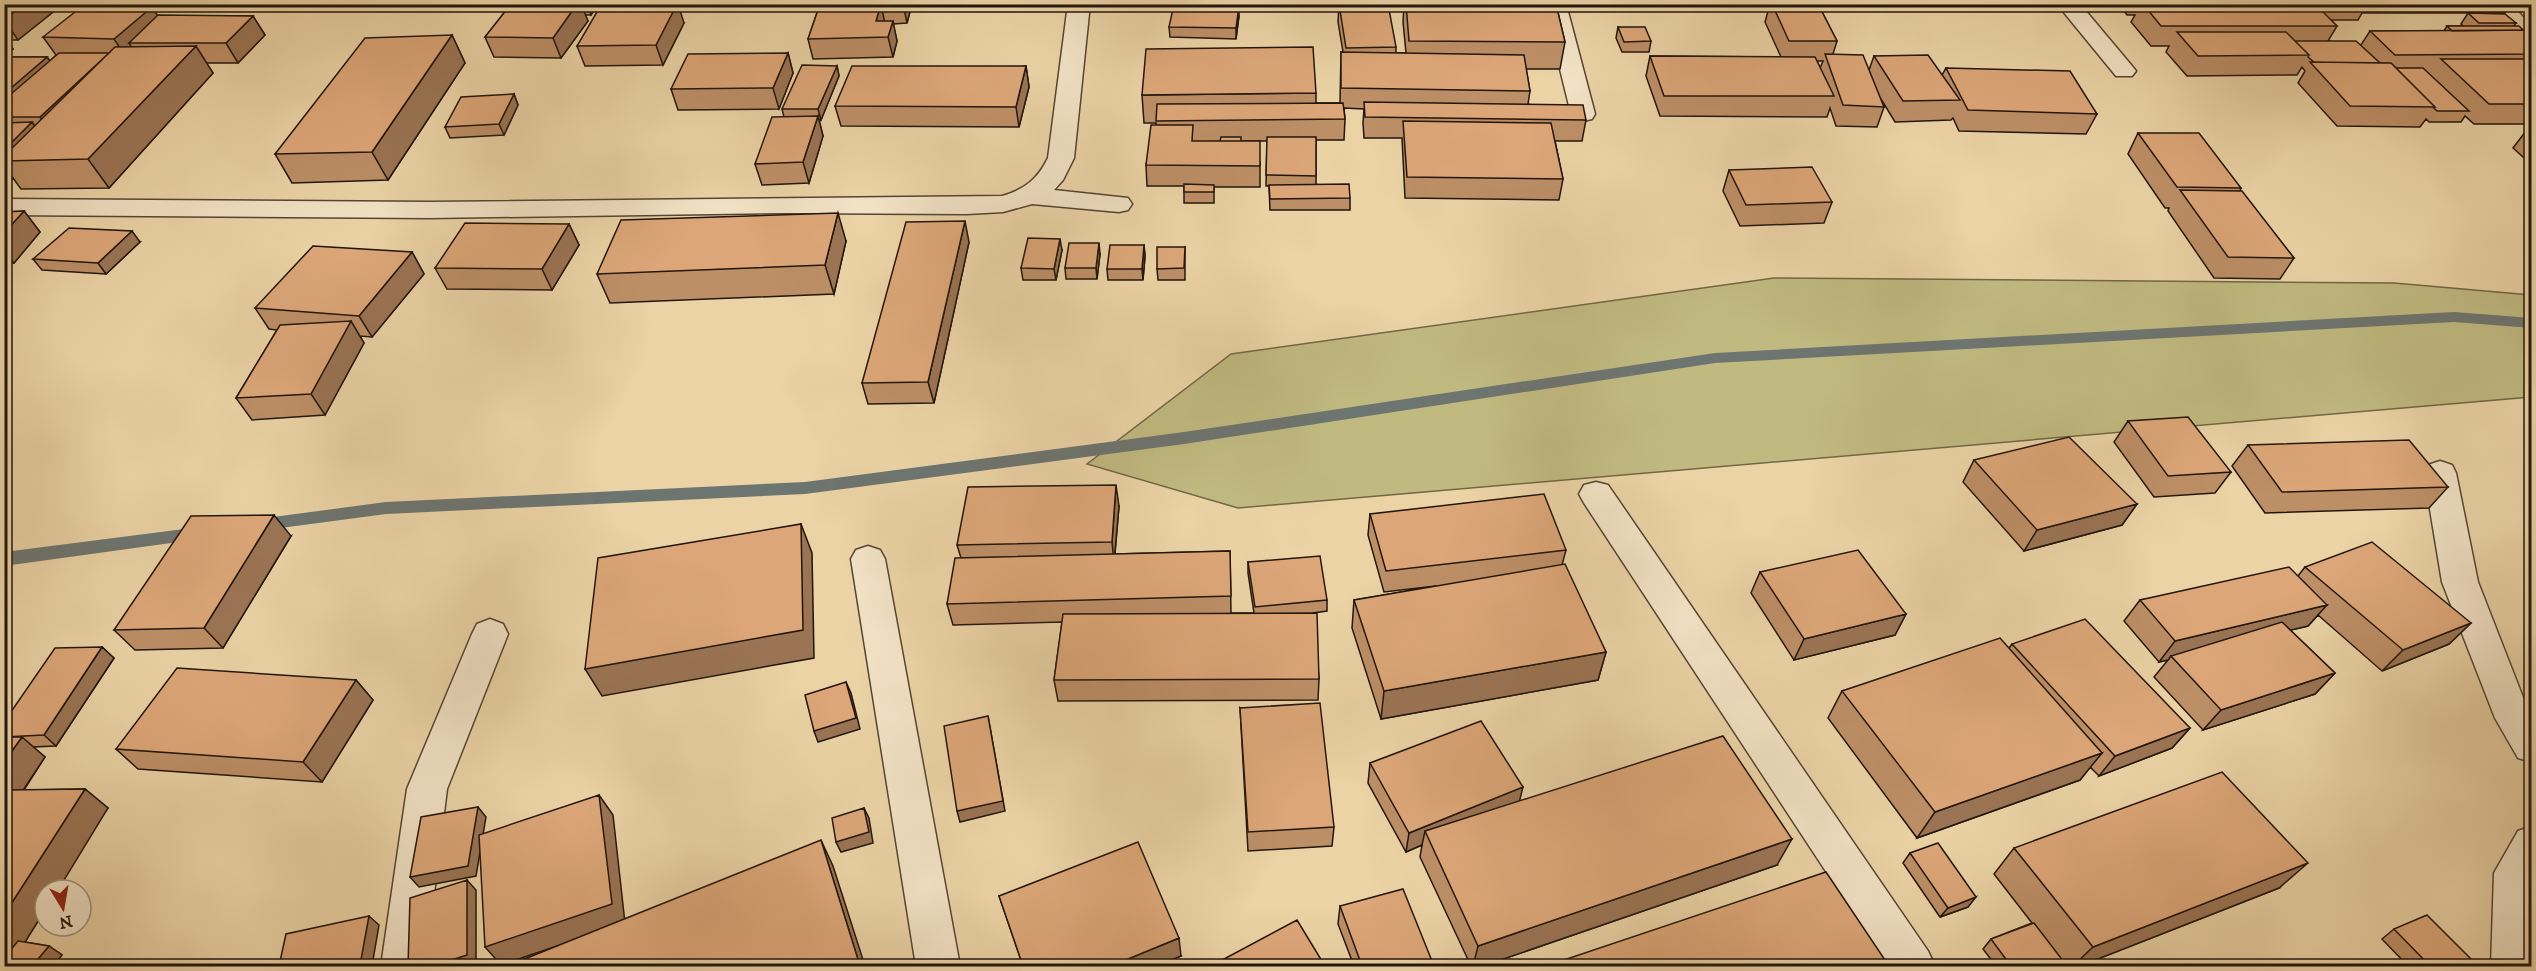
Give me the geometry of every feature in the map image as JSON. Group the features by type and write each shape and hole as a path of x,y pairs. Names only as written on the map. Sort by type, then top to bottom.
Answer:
{"street":[{"path":"1031,196 1050,180 1061,158 1079,4"},
{"path":"1555,4 1583,114"},
{"path":"2068,4 2124,70"},
{"path":"2523,4 2532,11"},
{"path":"4,207 430,210 785,205 967,206 1003,204 1031,196 1119,204"},
{"path":"2439,473 2460,582 2508,707 2532,746"},
{"path":"1596,494 1913,966"},
{"path":"868,559 938,966"},
{"path":"403,966 427,789 490,634"},
{"path":"2512,966 2515,873 2532,844"}],"shaded area":[{"path":"1774,278 2394,283 2531,295 2531,397 1238,508 1087,464 1231,354"}],"building":[{"path":"4,4 24,4 4,20"},
{"path":"511,4 577,4 553,38 485,37"},
{"path":"677,4 656,45 577,46 601,5"},
{"path":"820,4 881,4 876,21 893,21 888,37 808,39"},
{"path":"1174,4 1239,6 1236,28 1169,27"},
{"path":"1339,4 1388,4 1396,47 1346,48"},
{"path":"1406,4 1556,4 1565,42 1409,41"},
{"path":"1772,4 1818,4 1837,41 1789,41"},
{"path":"2143,4 2315,4 2337,26 2161,26"},
{"path":"84,5 152,7 114,39 43,37"},
{"path":"2468,13 2505,14 2516,23 2479,23"},
{"path":"158,15 253,16 226,43 129,43"},
{"path":"2447,26 2519,26 2523,30 2452,31"},
{"path":"1618,27 1645,27 1651,41 1624,42"},
{"path":"2532,30 2532,54 2395,55 2370,31"},
{"path":"2177,32 2286,32 2309,55 2198,56"},
{"path":"452,35 372,152 275,154 365,38"},
{"path":"2295,41 2356,41 2380,63 2314,62"},
{"path":"196,46 88,159 4,161 4,156 115,47"},
{"path":"1313,47 1316,93 1142,95 1146,49"},
{"path":"1341,52 1524,55 1530,91 1341,88"},
{"path":"59,53 109,53 40,117 4,117 4,100"},
{"path":"788,53 773,88 671,89 688,54"},
{"path":"1825,54 1863,55 1884,107 1843,105"},
{"path":"1928,55 1960,100 1903,101 1874,56"},
{"path":"1650,56 1815,57 1834,96 1664,96"},
{"path":"4,57 47,57 4,94"},
{"path":"2441,59 2532,59 2532,104 2489,104"},
{"path":"2310,62 2391,63 2435,107 2350,106"},
{"path":"802,65 837,66 818,109 782,109"},
{"path":"852,66 1026,66 1016,107 835,106"},
{"path":"1946,68 2070,71 2097,114 1968,110"},
{"path":"2396,68 2423,68 2469,111 2437,111"},
{"path":"514,94 499,124 445,127 461,97"},
{"path":"1364,102 1583,105 1586,120 1365,117"},
{"path":"1343,103 1345,119 1156,121 1157,104"},
{"path":"818,116 803,162 755,164 772,117"},
{"path":"1403,121 1551,123 1563,179 1407,177"},
{"path":"32,122 4,150 4,123"},
{"path":"1151,125 1193,125 1192,141 1260,141 1260,166 1146,165"},
{"path":"2138,133 2199,133 2241,188 2177,187"},
{"path":"1221,137 1241,137 1241,141 1220,141"},
{"path":"1267,137 1316,137 1316,176 1266,175"},
{"path":"1812,167 1832,202 1746,205 1729,170"},
{"path":"1184,184 1214,185 1214,192 1184,192"},
{"path":"1349,184 1350,198 1270,199 1269,185"},
{"path":"2180,190 2242,191 2294,258 2228,257"},
{"path":"24,211 4,233 4,212"},
{"path":"838,213 825,265 597,274 621,220"},
{"path":"965,221 928,382 862,383 906,222"},
{"path":"465,223 569,224 542,269 435,268"},
{"path":"69,228 132,231 98,263 33,259"},
{"path":"1028,238 1060,239 1054,269 1021,268"},
{"path":"1069,243 1099,243 1096,268 1065,268"},
{"path":"1110,245 1144,245 1142,269 1107,269"},
{"path":"313,246 412,252 359,316 255,308"},
{"path":"1157,247 1185,247 1184,268 1157,269"},
{"path":"351,321 311,394 236,398 280,325"},
{"path":"2188,417 2231,472 2168,476 2128,421"},
{"path":"2069,437 2137,504 2037,530 1974,460"},
{"path":"2409,440 2448,487 2282,492 2248,445"},
{"path":"1116,485 1112,542 957,545 968,487"},
{"path":"1544,494 1566,550 1386,571 1370,514"},
{"path":"274,515 204,628 114,630 191,516"},
{"path":"801,524 803,630 585,669 598,558"},
{"path":"2372,542 2471,623 2403,650 2305,567"},
{"path":"1858,550 1906,614 1804,639 1760,572"},
{"path":"1230,551 1231,596 947,604 955,558"},
{"path":"1320,556 1327,600 1255,607 1248,562"},
{"path":"1565,564 1606,652 1384,691 1354,600"},
{"path":"2289,567 2327,605 2175,641 2140,600"},
{"path":"1317,613 1319,679 1054,680 1063,614"},
{"path":"2085,619 2190,728 2115,756 2012,644"},
{"path":"2282,622 2335,673 2221,710 2171,656"},
{"path":"2000,638 2102,753 1935,812 1842,691"},
{"path":"102,647 44,735 4,737 4,722 55,648"},
{"path":"177,668 356,680 303,762 116,749"},
{"path":"846,682 856,718 814,731 805,695"},
{"path":"1320,703 1334,827 1248,832 1240,708"},
{"path":"988,716 1003,801 957,811 944,726"},
{"path":"1481,721 1523,787 1409,833 1370,763"},
{"path":"1723,736 1792,839 1478,946 1425,831"},
{"path":"4,737 22,737 4,762"},
{"path":"2222,772 2308,863 2093,947 2014,848"},
{"path":"85,789 4,915 4,791"},
{"path":"599,795 612,904 485,947 479,835"},
{"path":"478,807 468,866 410,877 421,817"},
{"path":"864,808 869,832 836,842 832,818"},
{"path":"821,840 860,966 507,966"},
{"path":"1138,842 1179,938 1111,966 1023,966 999,896"},
{"path":"1938,843 1976,897 1948,908 1910,853"},
{"path":"1826,872 1889,966 1546,966"},
{"path":"467,880 467,955 433,966 408,966 410,898"},
{"path":"1403,889 1434,966 1362,966 1340,906"},
{"path":"2427,915 2478,966 2430,966 2394,929"},
{"path":"369,916 360,965 279,966 286,934"},
{"path":"1297,920 1325,966 1211,966"},
{"path":"2034,923 2067,966 2011,966 1991,939"},
{"path":"18,941 49,946 32,966 4,966 4,958"},
{"path":"461,959 460,966 433,966"}],"waterway":[{"path":"258,525 386,508 805,488 1184,438 1715,358 2454,317 2532,323"},
{"path":"4,559 200,533"}]}
